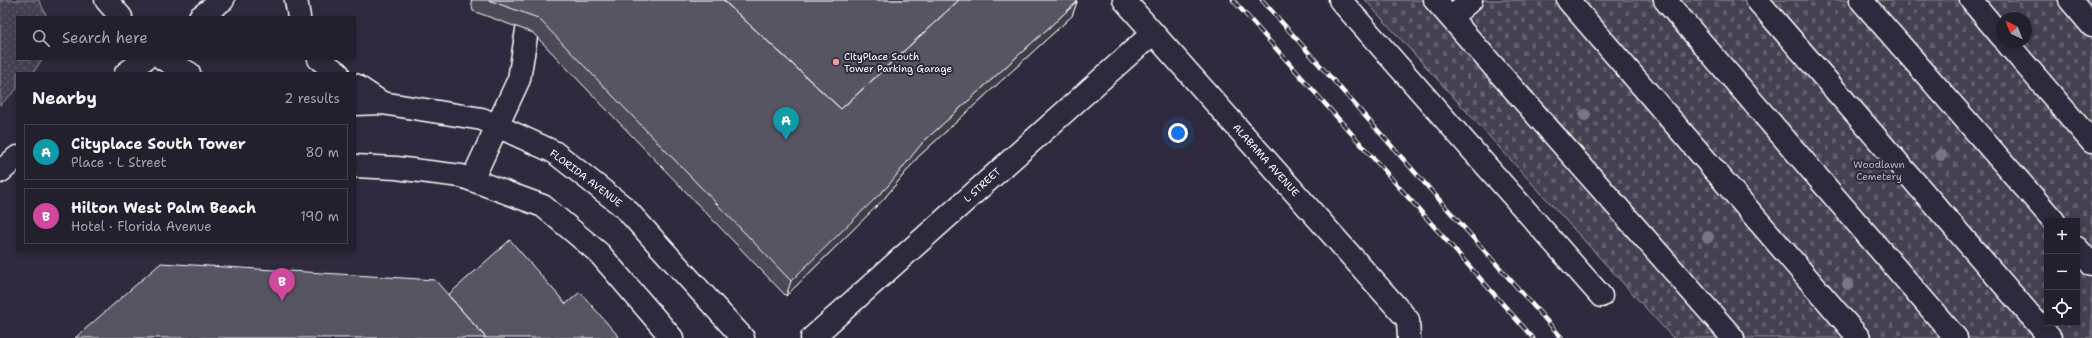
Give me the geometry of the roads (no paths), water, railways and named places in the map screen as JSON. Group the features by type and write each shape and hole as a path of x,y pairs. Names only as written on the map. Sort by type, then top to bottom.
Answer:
{"street":[{"path":"106,0 120,16"},
{"path":"201,16 223,0"},
{"path":"296,0 298,16"},
{"name":"ALABAMA AVENUE","path":"1124,0 1409,329"},
{"path":"1340,0 1601,296"},
{"path":"1435,0 1733,338"},
{"path":"1451,17 1471,0"},
{"path":"1568,0 1859,338"},
{"path":"1665,0 1956,338"},
{"path":"1757,0 2050,338"},
{"path":"1861,0 2051,218"},
{"path":"1970,0 1996,30"},
{"path":"2070,0 2092,26"},
{"path":"472,180 496,125 519,79 527,30"},
{"name":"L STREET","path":"812,338 1153,33"},
{"path":"2011,48 2092,142"},
{"path":"127,72 144,60"},
{"path":"154,60 157,72"},
{"path":"165,60 187,72"},
{"path":"320,60 337,72"},
{"path":"356,85 382,103"},
{"name":"FLORIDA AVENUE","path":"356,104 382,103 482,119 554,152 625,208 743,338"},
{"path":"0,172 16,158"},
{"path":"356,166 396,168 461,176 543,206 599,253 672,338"},
{"path":"2080,251 2092,265"}],"railway":[{"path":"1233,0 1533,338"},
{"path":"1262,0 1562,338"}],"place":[{"name":"CityPlace South Tower Parking Garage","path":"836,62"},
{"name":"Cityplace South Tower","path":"786,140"},
{"name":"Hilton West Palm Beach","path":"282,301"}],"park label":[{"name":"Woodlawn Cemetery","path":"1879,170"}]}
